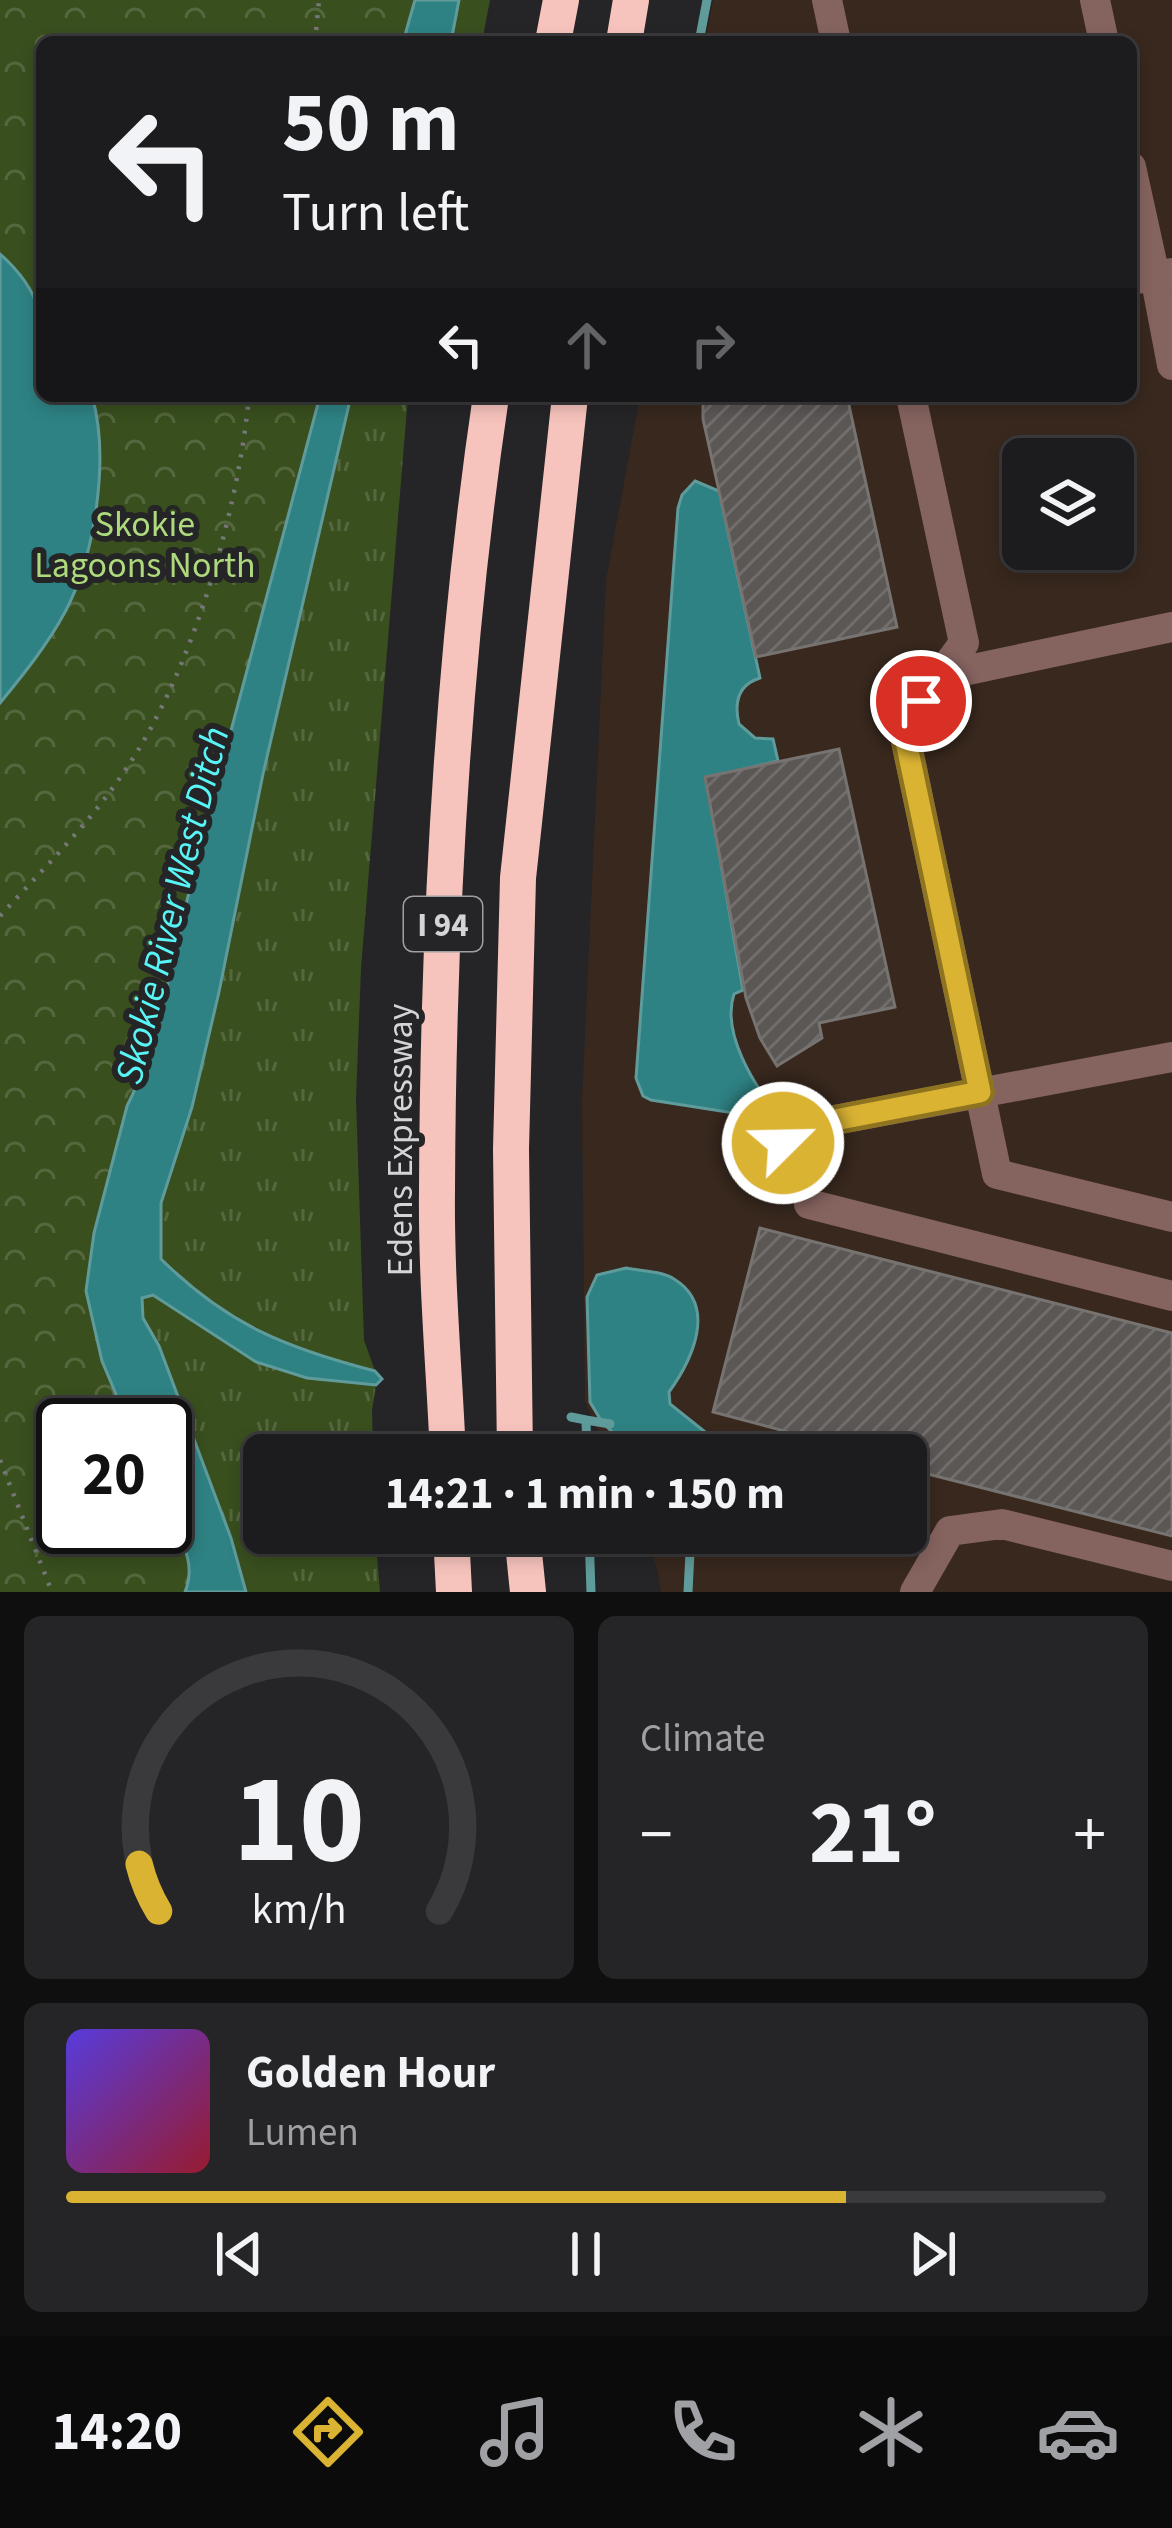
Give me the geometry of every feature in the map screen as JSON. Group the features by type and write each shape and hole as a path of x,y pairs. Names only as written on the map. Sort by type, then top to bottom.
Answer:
{"highway":[{"path":"554,36 562,0"},
{"path":"625,36 631,0"},
{"name":"Edens Expressway","path":"447,1434 437,1194 444,856 472,524 490,402"},
{"name":"I 94","path":"515,1434 511,1148 518,878 569,402"},
{"path":"452,1554 454,1592"},
{"path":"524,1554 528,1592"}],"lane":[{"path":"827,0 835,36"},
{"path":"1095,0 1103,36"},
{"path":"1137,196 1172,364"},
{"path":"912,402 964,643 903,727 997,1174 1172,1217"},
{"path":"940,676 1172,627"},
{"path":"783,1143 835,1120 1172,1057"},
{"path":"809,1204 1172,1296"},
{"path":"915,1592 950,1532 1002,1523 1172,1567"}],"path":[{"path":"316,36 319,0"},
{"path":"0,916 93,814 126,770 165,701 229,512 248,402"},
{"path":"0,1460 52,1592"}],"shaded area":[{"path":"713,0 1172,0 1172,1592 661,1592 651,1554 927,1554 927,1434 599,1434 585,1401 582,1100 606,580 639,402 1137,402 1137,36 706,36"}],"green space":[{"name":"Skokie Lagoons North","path":"0,0 434,0 424,36 36,36 36,402 331,402 117,1235 147,1398 36,1398 36,1554 192,1554 192,1547 206,1592 0,1592"},
{"path":"459,0 490,0 483,36 452,36"},
{"path":"350,402 408,402 361,968 356,1099 364,1340 375,1371 260,1332 212,1302 161,1259 160,1203 192,1107"},
{"path":"152,1295 307,1378 376,1385 373,1434 243,1434 243,1554 377,1554 380,1592 246,1592 192,1434 192,1398 178,1398 143,1318 141,1298"}],"water":[{"path":"415,0 459,0 452,36 405,36"},
{"path":"0,254 17,271 36,303 36,402 93,402 100,448 96,506 76,589 51,636 0,703"},
{"path":"318,402 350,402 192,1107 161,1203 161,1259 235,1317 286,1343 375,1371 382,1379 376,1385 307,1378 256,1362 153,1295 142,1298 143,1318 178,1398 118,1398 102,1361 86,1291 94,1233 127,1106 151,1056 195,866"},
{"path":"695,481 719,491 760,678 746,685 739,696 739,724 755,738 773,739 778,761 706,778 743,990 734,994 732,1025 750,1074 778,1115 765,1118 651,1100 643,1096 636,1078 678,508"},
{"path":"626,1268 657,1273 687,1290 695,1304 697,1334 669,1392 670,1404 708,1434 614,1434 602,1422 590,1402 587,1297 597,1275"},
{"path":"192,1434 246,1592 185,1592 187,1557 192,1554"}],"building":[{"path":"703,402 848,402 897,627 756,657"},
{"path":"839,749 895,1007 819,1023 822,1038 777,1066 760,1038 746,998 705,777"},
{"path":"760,1228 1172,1333 1172,1536 927,1474 927,1434 796,1434 713,1412"}],"waterway":[{"path":"700,36 707,0"},
{"path":"571,1417 586,1420 586,1434"},
{"path":"586,1420 610,1424"},
{"path":"590,1554 591,1592"},
{"path":"688,1592 690,1554"}],"route":[{"path":"783,1143 835,1120 980,1092 903,727 921,701"}],"water label":[{"name":"Skokie River West Ditch","path":"171,905"}]}
